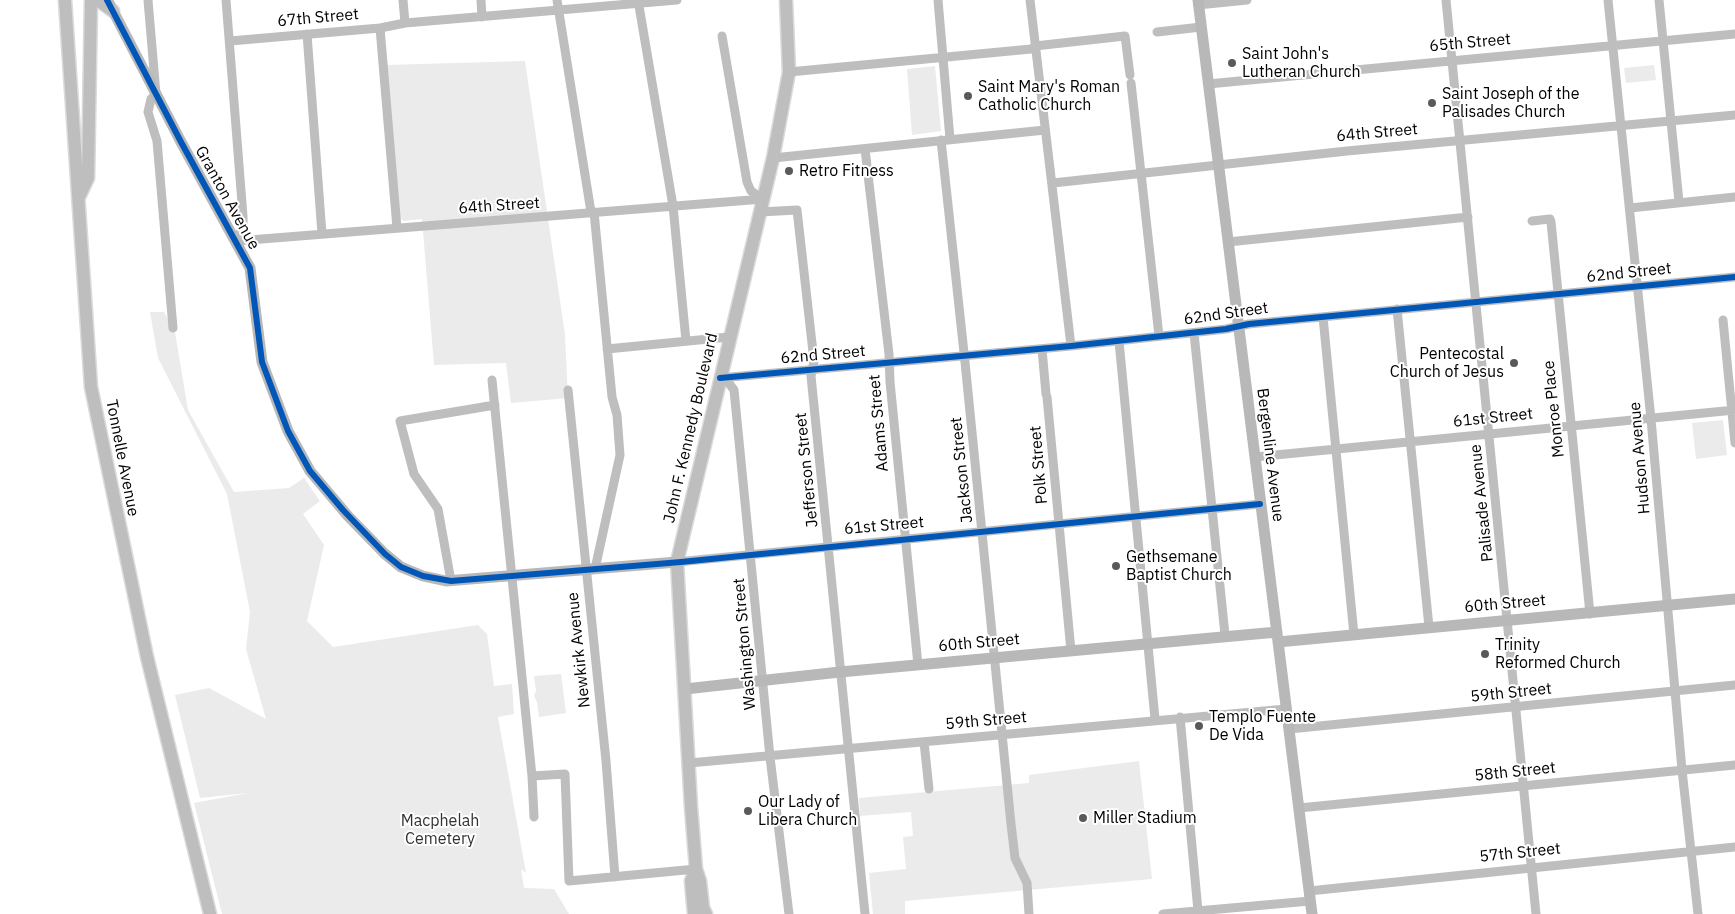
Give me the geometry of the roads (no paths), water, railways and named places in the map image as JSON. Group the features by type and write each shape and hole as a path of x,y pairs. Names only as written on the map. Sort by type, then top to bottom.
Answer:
{"main road":[{"name":"Tonnelle Avenue","path":"65,0 91,387 147,657 210,914"},
{"path":"79,197 88,178 91,0 110,6"},
{"name":"John F. Kennedy Boulevard","path":"706,914 703,908 700,881 696,869 677,562 729,336 773,158 790,72 786,0"},
{"name":"John F. Kennedy Boulevard","path":"694,914 691,881 696,869"}],"street":[{"path":"148,0 156,94 151,99 148,112 157,141 174,328"},
{"path":"226,0 243,216 243,225 238,241"},
{"path":"403,0 405,23"},
{"path":"481,0 482,17"},
{"path":"557,0 592,212 620,455 590,569"},
{"name":"67th Street","path":"230,41 380,28 405,23 677,0"},
{"name":"Jackson Street","path":"938,0 944,58 945,140 1001,734 1015,858 1027,883 1029,914"},
{"path":"1030,0 1072,346"},
{"path":"1198,2 1247,0"},
{"name":"Palisade Avenue","path":"1446,0 1536,914"},
{"name":"Hudson Avenue","path":"1608,0 1651,418 1682,770 1698,914"},
{"path":"1658,0 1679,202"},
{"path":"638,2 673,206 686,341"},
{"name":"Bergenline Avenue","path":"1198,2 1312,914"},
{"name":"Granton Avenue","path":"110,6 207,190 238,241 250,268 262,362 278,408 310,471 348,516 401,567 422,576 451,581 511,576"},
{"path":"1156,32 1201,27"},
{"path":"380,28 397,228"},
{"path":"307,34 322,234"},
{"name":"65th Street","path":"1208,84 1735,34"},
{"path":"722,36 748,182 751,191 763,199"},
{"path":"790,72 1031,49 1035,46 1125,36 1159,336"},
{"name":"64th Street","path":"1053,183 1460,140 1735,114"},
{"path":"773,158 1045,130"},
{"name":"Adams Street","path":"865,149 889,362 904,538 918,665"},
{"path":"1630,208 1735,196"},
{"name":"64th Street","path":"238,241 510,221 592,212 763,199"},
{"name":"Jefferson Street","path":"760,212 796,210 814,361 811,376 865,914"},
{"path":"1228,242 1468,217"},
{"name":"Monroe Place","path":"1532,220 1550,219 1590,614"},
{"name":"62nd Street","path":"720,378 1042,349 1194,333 1323,316 1477,303 1735,277"},
{"path":"1397,309 1412,442 1429,627"},
{"path":"1323,316 1354,635"},
{"path":"1723,320 1735,443"},
{"path":"1194,333 1226,635"},
{"path":"607,349 729,336"},
{"path":"1119,341 1155,719"},
{"name":"Polk Street","path":"1042,349 1071,651"},
{"name":"Washington Street","path":"720,378 734,390 752,554 770,757 789,914"},
{"path":"492,380 532,776 534,817"},
{"name":"Newkirk Avenue","path":"568,390 590,569 616,877"},
{"path":"451,581 438,509 414,474 400,421 494,405"},
{"name":"61st Street","path":"1254,457 1733,410"},
{"name":"61st Street","path":"511,576 677,562 1260,504"},
{"name":"60th Street","path":"685,689 840,672 1148,644 1226,635 1278,637 1354,635 1735,599"},
{"name":"59th Street","path":"1289,728 1735,685"},
{"name":"59th Street","path":"689,763 770,757 1155,719 1286,709"},
{"path":"1180,717 1198,911"},
{"path":"924,742 929,789"},
{"name":"58th Street","path":"1299,808 1735,765"},
{"path":"532,776 565,774 569,881 696,869"},
{"name":"57th Street","path":"1163,914 1198,911 1531,866 1735,847"}],"place":[{"name":"Saint John's Lutheran Church","path":"1232,63"},
{"name":"Saint Mary's Roman Catholic Church","path":"968,96"},
{"name":"Saint Joseph of the Palisades Church","path":"1432,103"},
{"name":"Retro Fitness","path":"789,171"},
{"name":"Pentecostal Church of Jesus","path":"1514,363"},
{"name":"Gethsemane Baptist Church","path":"1116,566"},
{"name":"Trinity Reformed Church","path":"1485,654"},
{"name":"Templo Fuente De Vida","path":"1199,726"},
{"name":"Our Lady of Libera Church","path":"748,811"},
{"name":"Miller Stadium","path":"1083,818"}],"park label":[{"name":"Macphelah Cemetery","path":"440,830"}]}
